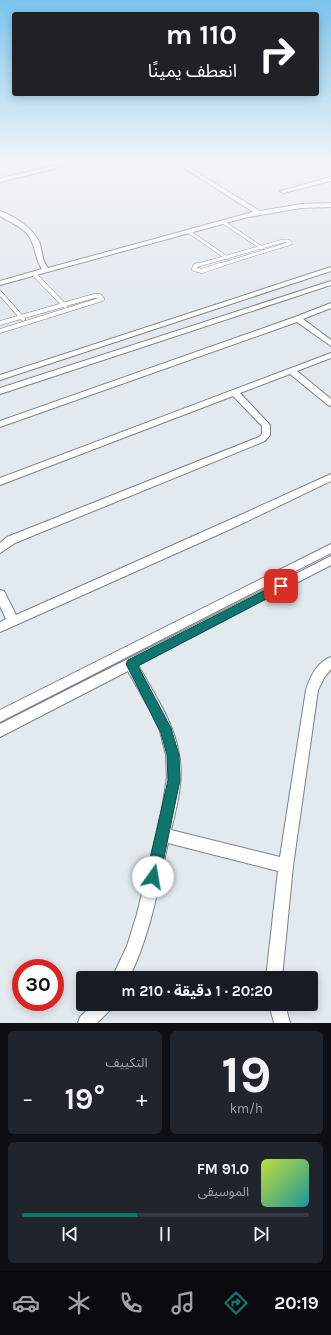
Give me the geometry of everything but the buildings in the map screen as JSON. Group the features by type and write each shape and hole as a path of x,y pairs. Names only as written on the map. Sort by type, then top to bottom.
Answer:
{"street":[{"path":"254,210 259,213"},
{"path":"0,283 188,231 259,213 279,210"},
{"path":"0,213 30,233 34,238 40,262 46,270"},
{"path":"0,378 331,269"},
{"path":"0,391 331,283"},
{"path":"0,424 298,319 331,305"},
{"path":"298,319 331,344"},
{"path":"0,482 331,355"},
{"path":"291,370 331,404"},
{"path":"0,549 11,540 262,439 266,435 266,426 234,392"},
{"path":"0,627 229,525 331,477"},
{"path":"0,732 51,698 331,548"},
{"path":"0,716 51,698 131,664 331,560"},
{"path":"0,594 13,621"},
{"path":"275,971 286,866 312,690 316,678 331,662"},
{"path":"124,971 130,960 144,919 174,780 173,755 167,732 131,664"},
{"path":"163,835 286,866"},
{"path":"86,1023 97,1011"},
{"path":"279,1011 282,1023"}],"lane":[{"path":"223,222 266,252"},
{"path":"188,231 232,262"},
{"path":"283,241 288,241 291,243 202,271 194,269 195,266 260,247 283,241"},
{"path":"34,274 69,310"},
{"path":"0,293 27,323"},
{"path":"0,324 94,296 102,298 101,301 0,331"}],"route":[{"path":"153,877 170,805 174,780 173,755 167,732 131,664 281,586"}]}
